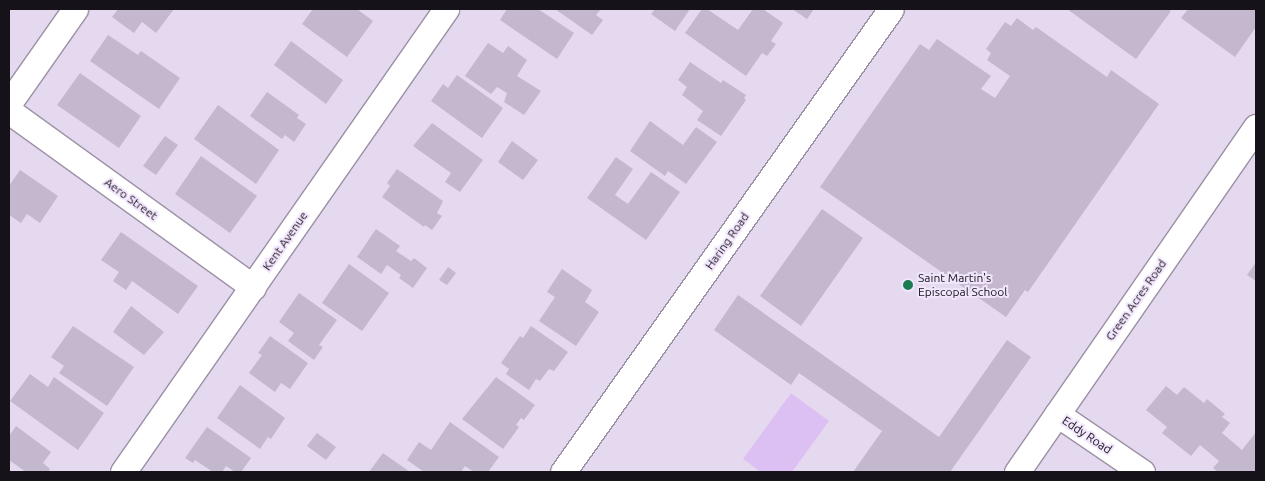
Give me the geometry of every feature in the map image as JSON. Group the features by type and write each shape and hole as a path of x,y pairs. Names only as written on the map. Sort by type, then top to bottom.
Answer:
{"street":[{"path":"9,103 75,9"},
{"name":"Kent Avenue","path":"123,472 446,9"},
{"name":"Haring Road","path":"563,472 891,9"},
{"name":"Aero Street","path":"9,110 253,287"},
{"name":"Green Acres Road","path":"1017,472 1256,128"},
{"name":"Eddy Road","path":"1057,414 1142,472"}],"shaded area":[{"path":"791,393 829,421 792,472 761,472 743,459"}],"building":[{"path":"118,9 174,9 156,33 142,22 134,33 112,17"},
{"path":"313,9 357,9 373,21 347,57 302,24"},
{"path":"507,9 538,9 574,33 557,59 500,20"},
{"path":"555,9 601,9 596,15 603,20 592,35"},
{"path":"655,9 690,9 675,31 651,14"},
{"path":"702,9 707,9 738,30 753,9 763,9 783,23 771,41 776,44 767,56 762,53 746,76 685,33"},
{"path":"792,9 814,9 807,19"},
{"path":"1067,9 1168,9 1171,11 1136,59"},
{"path":"1188,9 1256,9 1256,27 1235,57 1181,18"},
{"path":"1017,18 1033,30 1036,27 1107,77 1111,70 1159,104 1028,292 1025,290 1006,317 820,187 920,44 929,50 937,39 991,76 981,89 995,98 1010,76 987,60 991,53 986,49 1005,22 1011,26"},
{"path":"108,35 138,55 141,51 180,78 159,109 90,61"},
{"path":"291,41 343,80 326,104 274,65"},
{"path":"488,43 503,53 508,46 527,60 517,76 541,91 524,115 504,102 507,93 497,87 491,94 465,76"},
{"path":"690,62 721,83 723,80 746,95 744,98 746,100 721,136 697,120 703,111 682,95 687,87 678,80"},
{"path":"80,73 141,116 119,148 57,105"},
{"path":"457,75 503,108 482,138 431,101 443,84 448,88"},
{"path":"267,92 299,115 297,118 306,124 294,142 285,135 282,139 250,116"},
{"path":"218,105 279,150 256,184 194,139"},
{"path":"650,121 683,145 696,127 717,142 686,184 668,171 665,176 630,151"},
{"path":"432,123 483,160 460,192 445,182 451,173 413,146"},
{"path":"165,136 178,145 156,175 143,166"},
{"path":"512,141 538,160 523,180 498,162"},
{"path":"201,156 257,196 230,233 175,194"},
{"path":"616,157 633,169 615,195 628,204 651,172 680,192 646,240 587,198"},
{"path":"397,169 443,201 437,213 442,216 432,230 425,225 424,227 382,197 390,186 387,183"},
{"path":"20,170 58,196 40,223 27,214 21,223 9,215 9,186"},
{"path":"822,209 863,238 801,326 760,296"},
{"path":"376,229 400,246 396,251 411,261 414,258 427,268 413,288 399,278 401,275 387,265 381,274 357,257"},
{"path":"121,232 198,286 178,314 132,281 126,290 113,281 119,272 101,260"},
{"path":"1256,262 1256,281 1247,275"},
{"path":"349,264 389,293 362,331 322,303"},
{"path":"448,267 456,273 447,285 439,280"},
{"path":"562,269 592,290 585,302 599,312 576,346 539,321 555,297 547,292"},
{"path":"299,293 337,320 319,345 323,347 314,360 288,341 294,333 279,322"},
{"path":"738,295 939,437 1007,340 1031,357 950,472 853,472 882,431 799,373 791,385 714,330"},
{"path":"131,306 164,332 144,355 113,332"},
{"path":"73,326 134,367 107,406 59,373 64,366 51,357"},
{"path":"531,326 568,352 554,371 549,369 540,381 536,379 529,390 506,374 509,369 501,363 520,336 523,338"},
{"path":"270,336 308,363 290,389 281,383 275,392 249,373 262,355 258,353"},
{"path":"30,374 48,387 54,377 104,413 78,450 10,401"},
{"path":"496,377 535,405 524,420 521,418 516,425 519,427 503,449 462,419"},
{"path":"240,385 285,418 271,439 268,437 260,449 217,418"},
{"path":"1166,386 1177,395 1184,387 1204,403 1207,399 1225,414 1222,417 1230,423 1222,433 1242,450 1256,432 1256,472 1218,472 1213,468 1219,461 1200,445 1191,456 1162,433 1167,427 1146,410"},
{"path":"450,422 499,457 488,472 474,472 465,466 461,472 424,472 407,460 419,442 431,450"},
{"path":"16,426 51,452 43,463 50,469 48,472 26,472 9,460 9,436"},
{"path":"207,427 251,458 241,472 235,472 226,466 222,472 213,472 195,460 193,463 185,458"},
{"path":"317,433 336,447 326,460 307,446"},
{"path":"383,453 410,472 369,472"}],"place":[{"name":"Saint Martin's Episcopal School","path":"908,285"}]}
